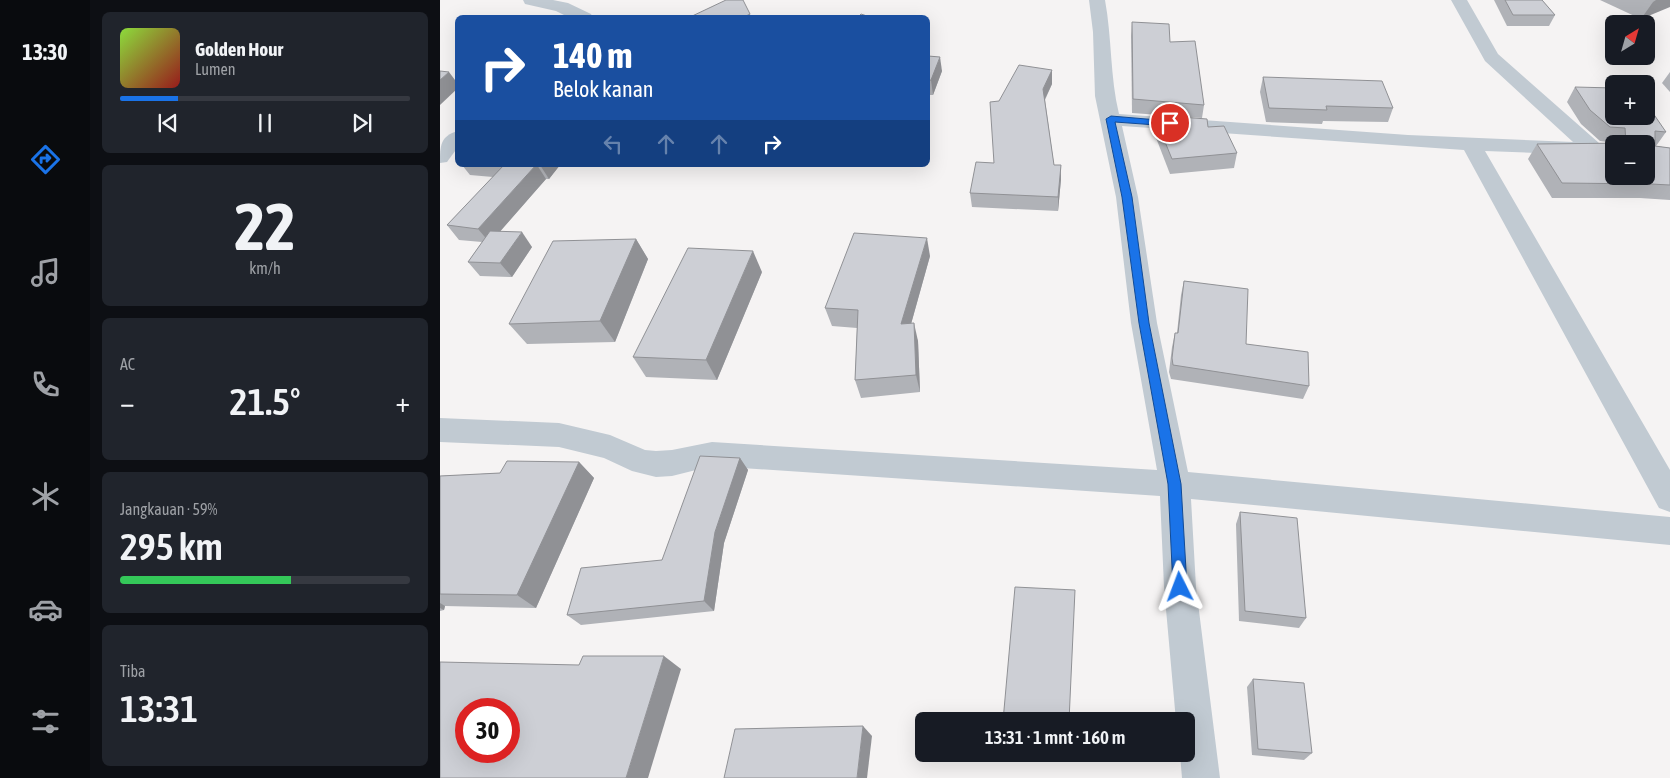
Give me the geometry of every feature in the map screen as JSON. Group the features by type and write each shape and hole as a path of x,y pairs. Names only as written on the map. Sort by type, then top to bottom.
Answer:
{"street":[{"path":"531,0 567,3 581,15"},
{"path":"1097,0 1102,32 1105,96 1127,197 1144,323 1175,484 1180,587 1201,778"},
{"path":"1459,0 1491,57 1593,149"},
{"path":"1111,119 1471,144 1605,150"},
{"path":"440,157 450,138"},
{"path":"1471,144 1670,498"},
{"path":"440,430 559,435 610,447 642,462 656,464 672,463 712,454 1175,484 1670,531"}],"building":[{"path":"726,0 743,0 750,14 748,15 694,15"},
{"path":"1505,0 1542,0 1555,15 1513,15"},
{"path":"1132,22 1169,24 1170,42 1195,41 1204,105 1133,99"},
{"path":"930,56 940,57 931,80"},
{"path":"1019,65 1052,70 1043,89 1054,165 1061,165 1058,197 970,193 976,162 994,163 990,102 999,101"},
{"path":"440,71 449,72 440,80"},
{"path":"1263,77 1382,81 1393,108 1326,106 1327,110 1269,108"},
{"path":"1575,87 1605,88 1605,123 1590,110"},
{"path":"1154,115 1207,119 1208,127 1224,126 1237,153 1172,159"},
{"path":"1655,116 1666,132 1655,131 1655,135 1625,135 1625,128 1610,127 1608,125 1655,125"},
{"path":"1605,143 1605,183 1562,183 1537,144"},
{"path":"1655,146 1670,148 1670,185 1655,184"},
{"path":"502,167 534,167 478,229 447,225"},
{"path":"490,231 522,232 500,263 468,262"},
{"path":"854,233 927,238 901,324 914,323 916,375 855,380 858,310 825,308"},
{"path":"636,239 600,321 509,324 553,241"},
{"path":"688,248 753,251 706,360 633,357"},
{"path":"1184,281 1248,289 1246,344 1308,352 1309,386 1173,365 1175,333 1178,333"},
{"path":"700,456 740,458 715,532 704,601 567,615 581,568 662,560"},
{"path":"507,461 579,462 517,595 440,594 440,476 500,473"},
{"path":"1240,512 1297,518 1306,618 1245,611"},
{"path":"1015,587 1075,590 1069,712 1004,712"},
{"path":"583,656 664,656 626,778 440,778 440,662 579,665"},
{"path":"1253,679 1304,683 1312,753 1258,749"},
{"path":"863,726 857,778 724,778 735,729"}],"route":[{"path":"1170,123 1111,119 1127,197 1144,323 1175,484 1180,587"}]}
